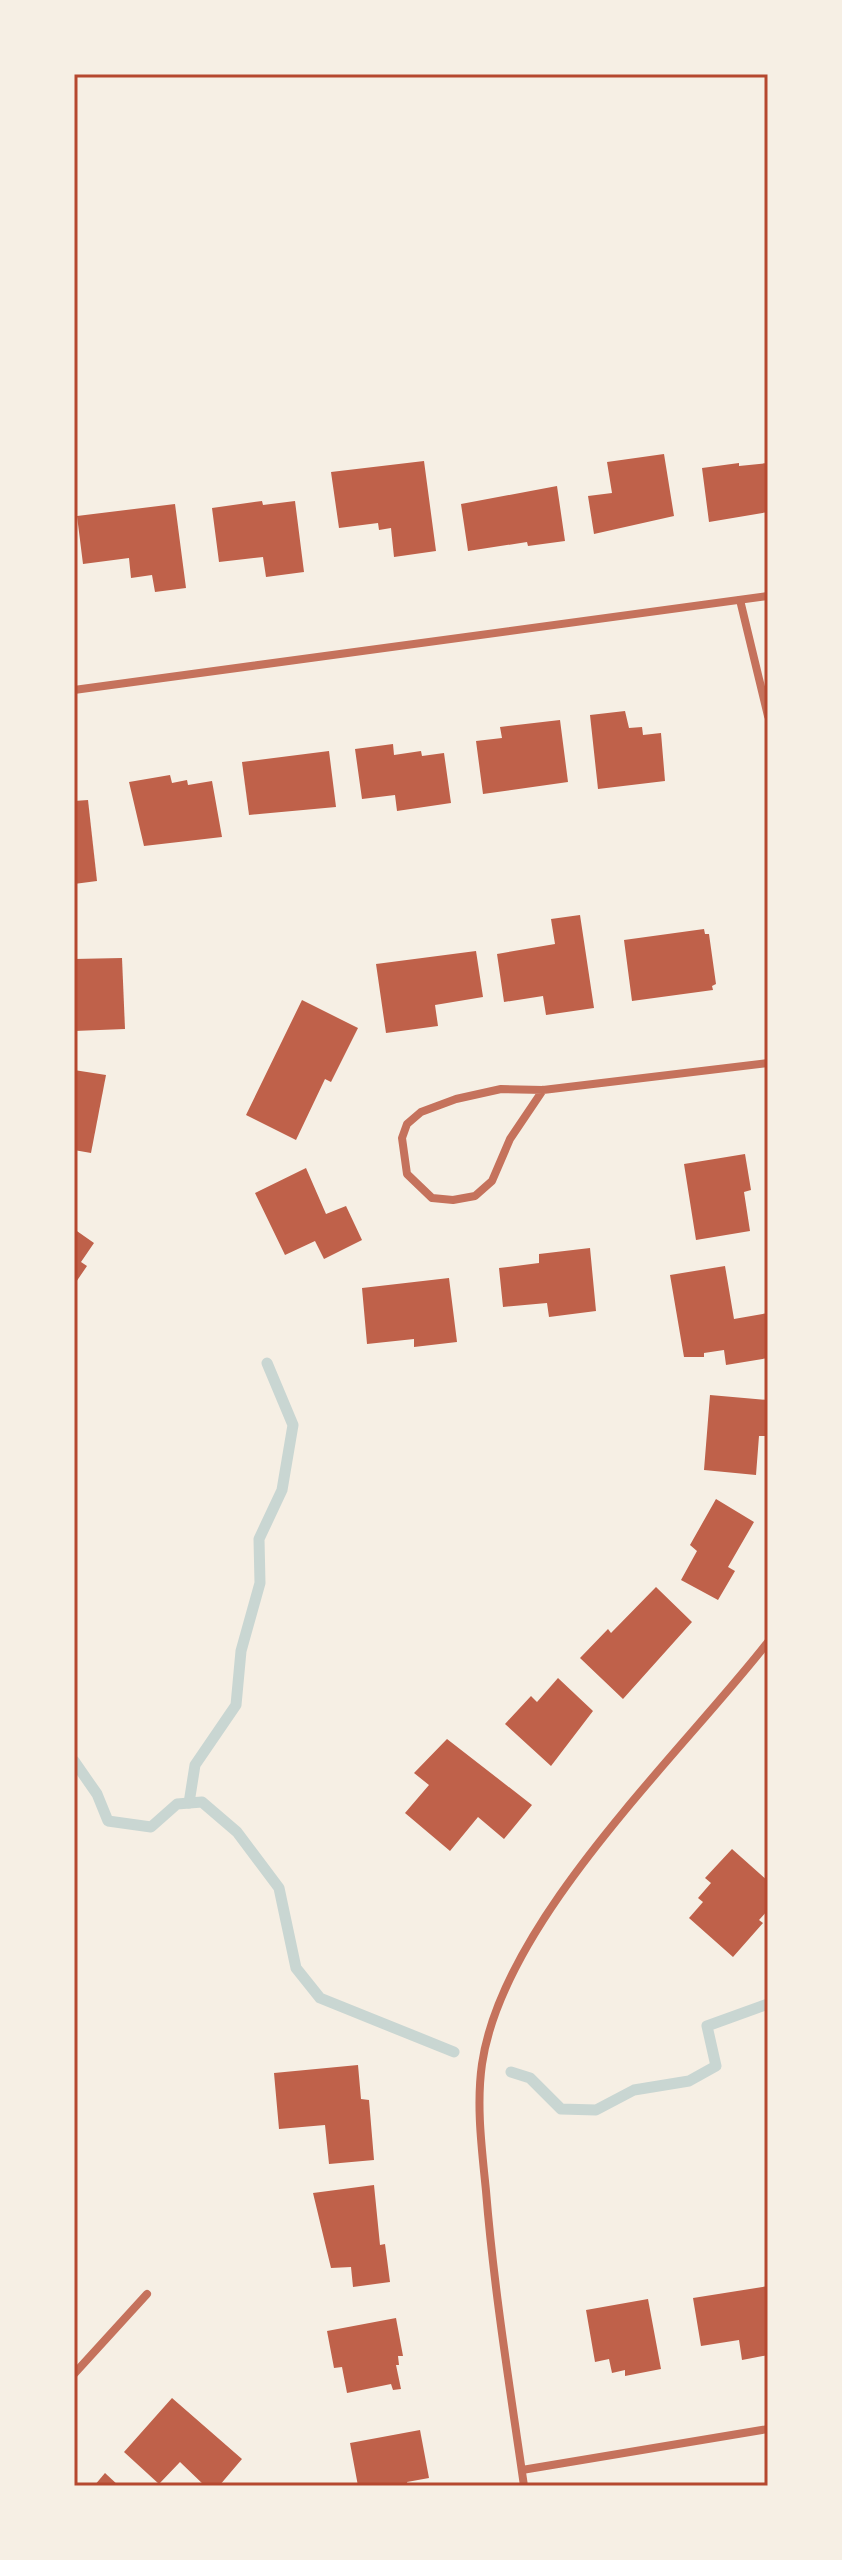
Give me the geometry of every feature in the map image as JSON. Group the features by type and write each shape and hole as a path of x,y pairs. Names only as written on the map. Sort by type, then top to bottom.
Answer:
{"street":[{"path":"74,690 768,596"},
{"path":"740,600 768,716"},
{"path":"543,1090 510,1139 492,1181 475,1196 453,1200 432,1198 407,1174 402,1138 407,1124 421,1112 456,1099 501,1089 543,1090 768,1063"},
{"path":"524,2486 490,2241 480,2123 482,2064 494,2020 529,1944 574,1875 768,1642"},
{"path":"74,2374 147,2294"},
{"path":"522,2470 768,2429"}],"building":[{"path":"664,454 674,516 594,534 588,496 612,493 607,462"},
{"path":"424,461 436,551 394,557 391,528 379,530 378,523 339,528 331,472"},
{"path":"739,463 739,466 768,463 768,512 709,522 702,468"},
{"path":"557,486 565,541 528,546 527,542 468,551 461,504"},
{"path":"262,501 263,505 295,501 304,572 266,577 263,557 219,562 212,508"},
{"path":"175,504 186,588 155,592 152,575 131,578 129,558 83,564 77,516"},
{"path":"625,711 629,728 642,727 643,735 661,733 665,781 598,789 590,715"},
{"path":"560,720 568,782 483,794 476,741 502,738 500,727"},
{"path":"393,744 394,755 421,751 422,756 444,753 451,803 397,811 395,795 362,799 355,749"},
{"path":"329,751 336,807 249,815 242,762"},
{"path":"170,775 172,783 187,780 188,785 212,781 222,837 144,846 129,782"},
{"path":"88,800 97,881 74,884 74,801"},
{"path":"580,915 594,1008 546,1015 543,996 504,1002 497,954 555,944 551,919"},
{"path":"704,929 705,934 709,934 716,984 712,986 713,990 632,1001 624,940"},
{"path":"476,951 483,997 435,1005 438,1026 386,1033 376,964"},
{"path":"122,958 125,1029 74,1031 74,959"},
{"path":"302,1000 358,1028 331,1082 325,1079 296,1140 246,1115"},
{"path":"74,1070 106,1075 91,1153 74,1150"},
{"path":"745,1154 751,1190 744,1192 750,1231 696,1240 684,1164"},
{"path":"306,1168 326,1214 346,1206 362,1240 324,1259 315,1241 285,1255 255,1193"},
{"path":"74,1229 94,1243 81,1262 87,1266 74,1285"},
{"path":"590,1248 596,1311 549,1317 547,1303 503,1307 499,1268 539,1263 539,1254"},
{"path":"725,1266 734,1319 768,1313 768,1358 726,1365 724,1350 704,1353 704,1357 684,1357 670,1275"},
{"path":"449,1278 457,1342 414,1347 414,1339 367,1344 362,1288"},
{"path":"710,1395 768,1400 768,1436 759,1436 756,1475 704,1470"},
{"path":"716,1499 754,1522 728,1567 735,1571 718,1600 681,1580 697,1551 690,1545"},
{"path":"656,1587 692,1622 623,1699 580,1658 608,1629 611,1633"},
{"path":"558,1678 593,1711 551,1766 505,1724 531,1696 537,1702"},
{"path":"447,1739 532,1805 504,1839 478,1817 450,1851 405,1813 429,1785 414,1773"},
{"path":"732,1849 768,1881 768,1910 759,1920 763,1923 733,1957 689,1918 703,1902 698,1898 711,1883 705,1878"},
{"path":"358,2065 361,2099 369,2100 374,2160 329,2164 325,2125 279,2129 274,2073"},
{"path":"374,2185 380,2245 385,2244 390,2282 353,2287 351,2267 331,2268 313,2193"},
{"path":"768,2286 768,2355 742,2360 739,2340 701,2346 693,2298"},
{"path":"648,2299 661,2369 625,2376 625,2370 612,2373 609,2359 595,2362 586,2310"},
{"path":"396,2318 403,2356 398,2356 399,2365 396,2365 401,2389 393,2390 391,2384 347,2393 342,2367 334,2368 327,2331"},
{"path":"172,2398 242,2459 219,2486 205,2486 180,2462 159,2484 124,2452"},
{"path":"420,2430 429,2478 407,2482 408,2486 358,2486 350,2443"},
{"path":"105,2473 119,2486 94,2486"}],"waterway":[{"path":"189,1803 195,1765 236,1705 241,1651 260,1583 259,1539 282,1490 293,1425 267,1363"},
{"path":"74,1761 97,1794 108,1821 151,1827 177,1804 202,1802 237,1832 279,1888 296,1968 320,1998 454,2052"},
{"path":"511,2072 530,2078 561,2109 596,2110 634,2090 689,2081 716,2066 707,2026 768,2004"}]}
